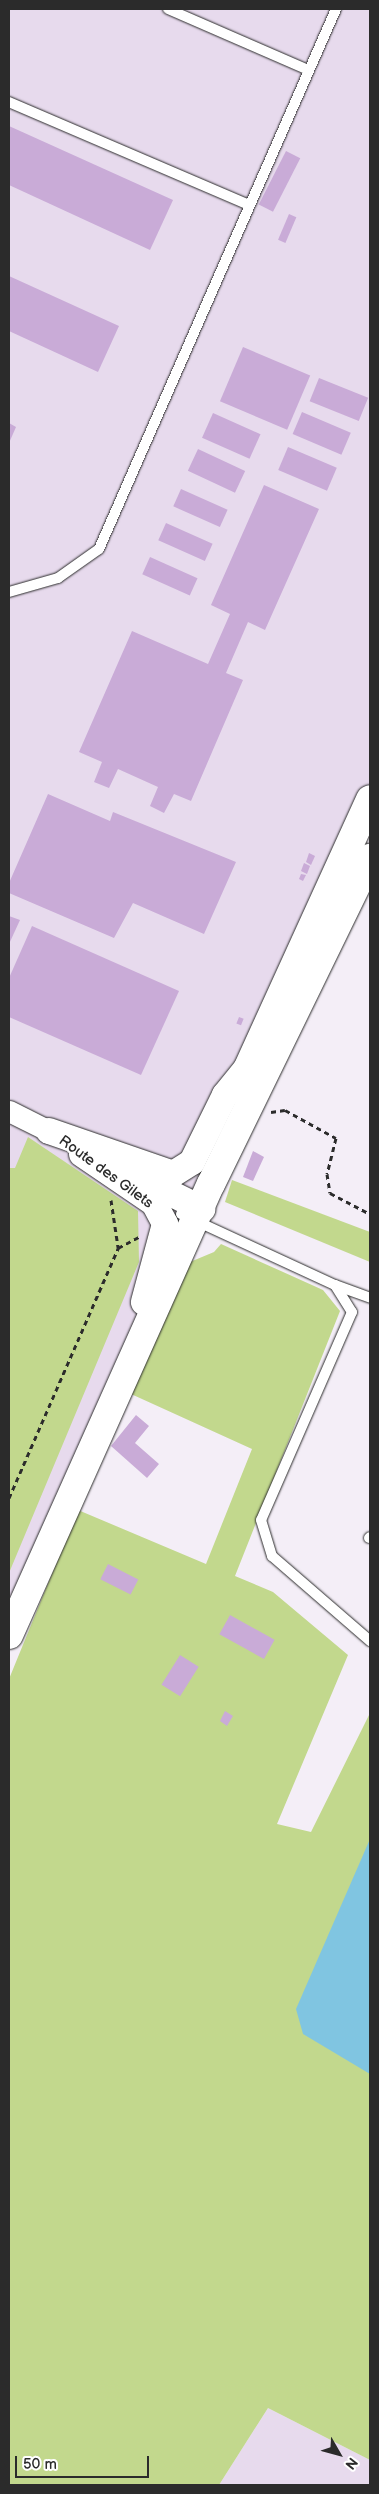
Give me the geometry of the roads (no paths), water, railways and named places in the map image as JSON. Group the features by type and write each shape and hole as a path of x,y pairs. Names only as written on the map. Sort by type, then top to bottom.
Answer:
{"main road":[{"path":"98,1428 145,1339 249,1065 370,800"},
{"path":"9,1635 98,1428 144,1302 370,858"}],"street":[{"name":"Route des Gilets","path":"49,1131 173,1174 192,1162 225,1095 249,1065"},
{"name":"Route des Gilets","path":"9,1111 49,1131 192,1211"},
{"name":"Route des Gilets","path":"49,1131 154,1203 165,1224 144,1302"}],"lane":[{"path":"168,9 308,70"},
{"path":"9,592 58,578 99,549 336,9"},
{"path":"9,102 249,206"},
{"path":"192,1211 335,1285 370,1298"},
{"path":"335,1285 352,1312 261,1520 272,1556 370,1641"}],"water":[{"path":"370,1839 370,2074 303,2034 296,2009"}]}
